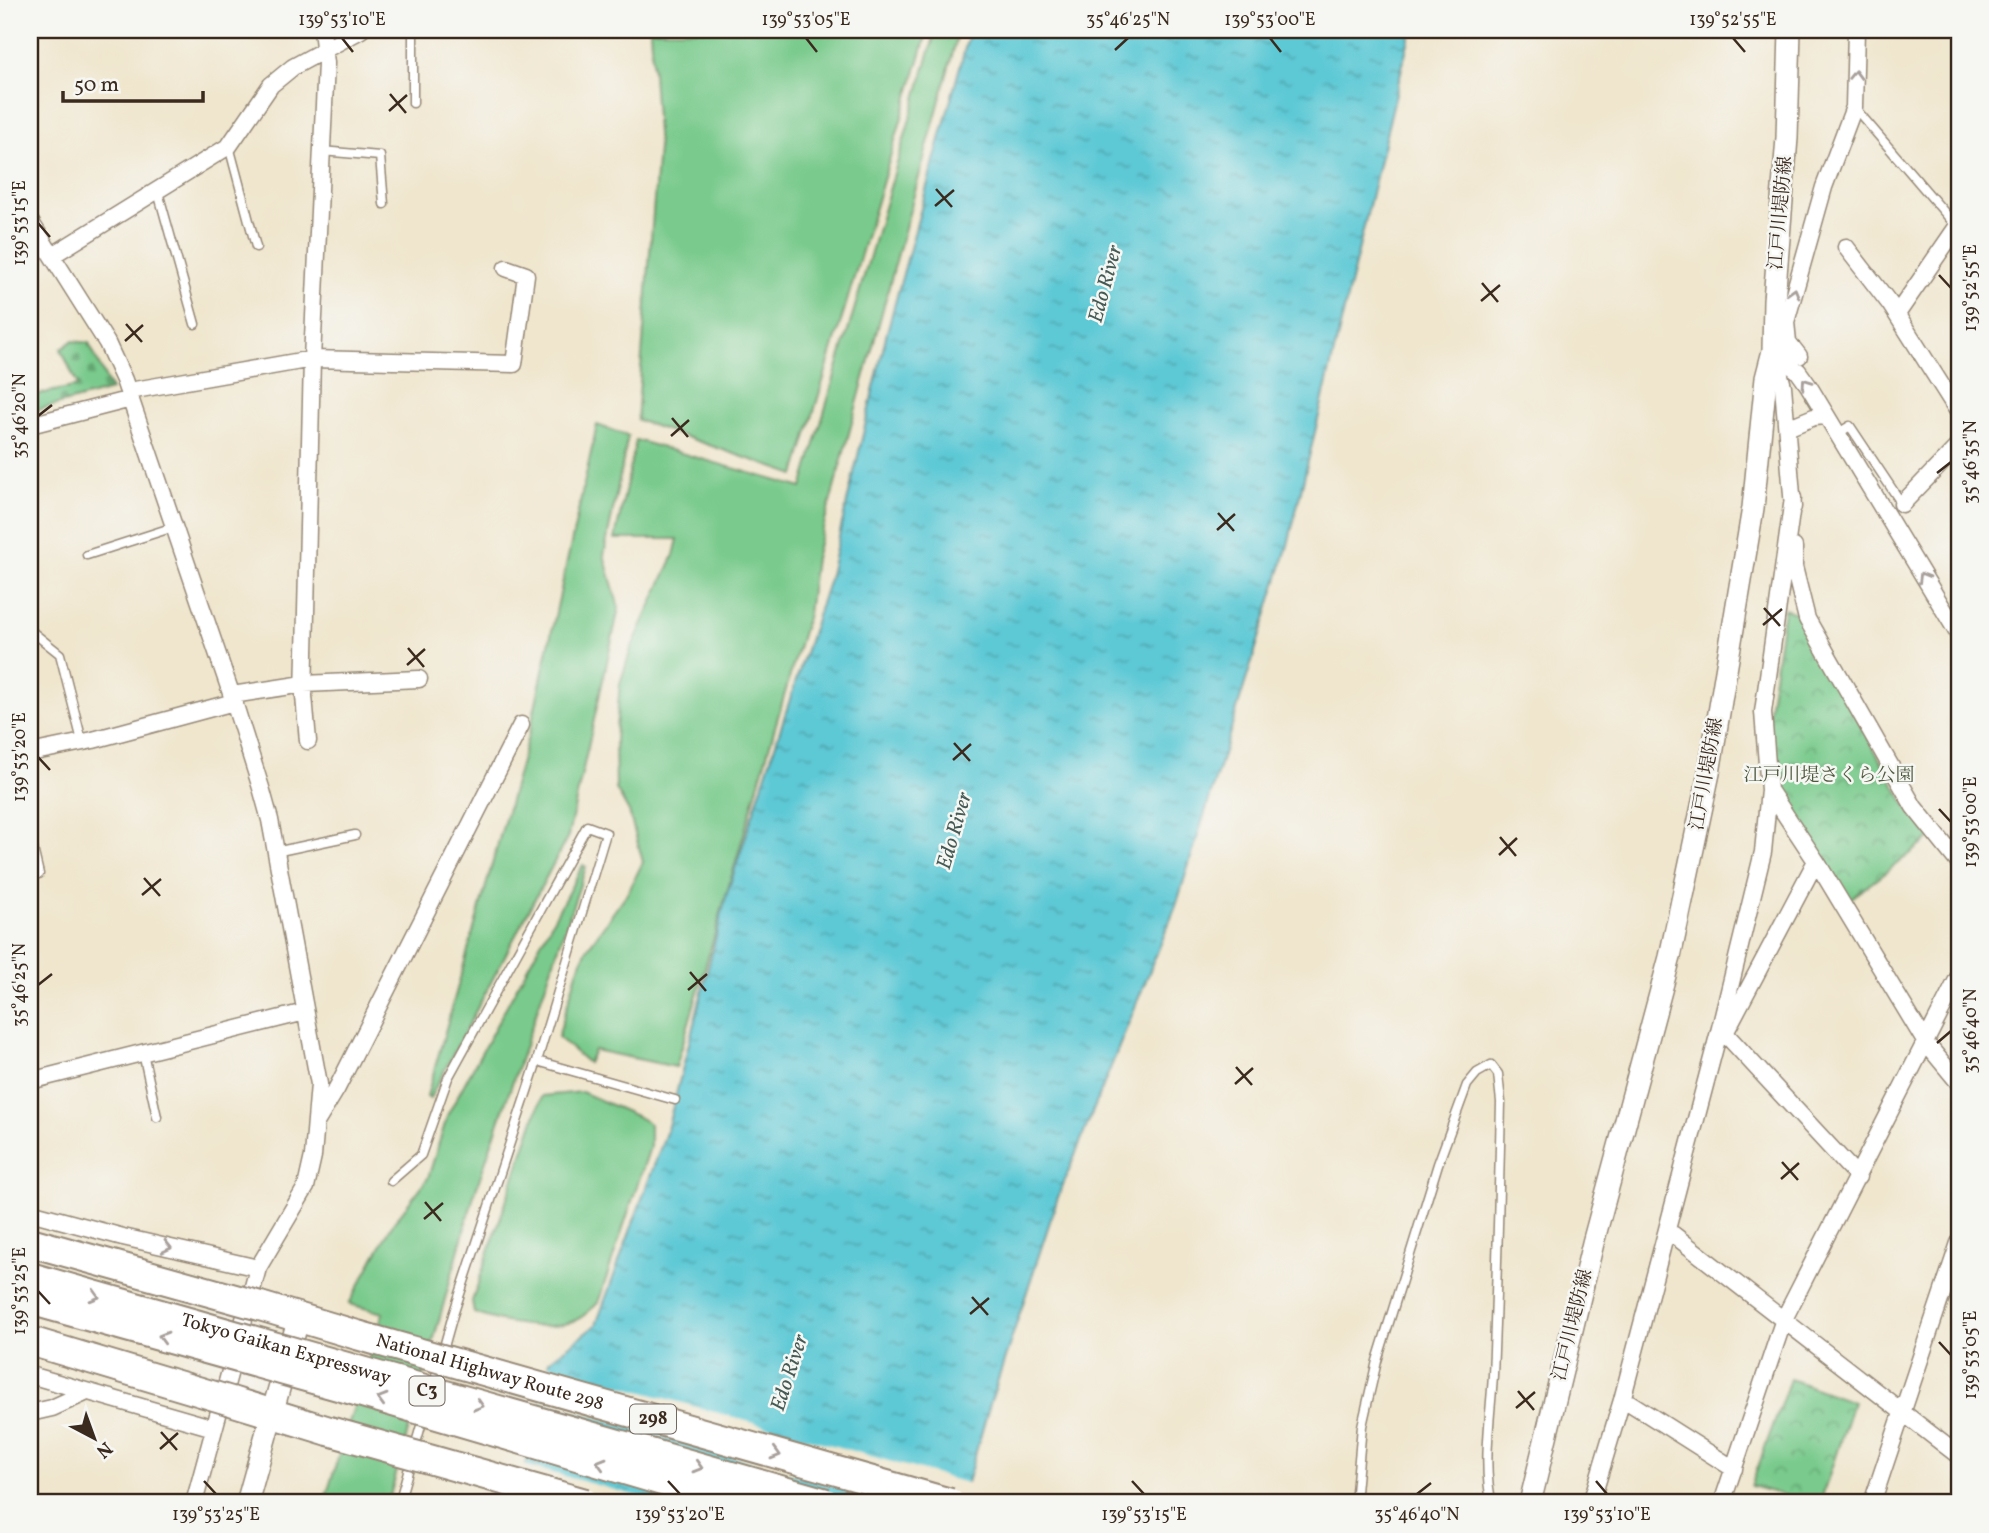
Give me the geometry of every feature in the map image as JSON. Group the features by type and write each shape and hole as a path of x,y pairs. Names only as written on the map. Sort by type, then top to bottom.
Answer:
{"highway":[{"name":"National Highway Route 298","path":"30,1242 950,1503"},
{"name":"Tokyo Gaikan Expressway","path":"30,1277 826,1503"},
{"name":"Tokyo Gaikan Expressway","path":"30,1300 737,1503"},
{"path":"30,1341 329,1431 585,1503"}],"main road":[{"name":"江戸川堤防線","path":"1530,1503 1593,1243 1670,957 1709,773 1753,508 1766,378 1773,351 1774,300 1787,138 1790,30"},
{"path":"247,1503 299,1317"}],"street":[{"path":"308,741 304,684 312,359 326,50 322,30"},
{"path":"53,255 229,146 271,85 293,67 361,30"},
{"path":"1799,356 1788,342 1786,322 1824,187 1854,107 1859,31"},
{"path":"30,221 107,343 130,395 233,698 262,791 318,1084 313,1156 306,1187 258,1268 194,1503"},
{"path":"1897,314 1958,225"},
{"path":"1846,247 1897,314 1959,413"},
{"path":"30,425 130,395 312,359 514,364 526,275 506,268"},
{"path":"1773,351 1803,378 1959,635"},
{"path":"1773,351 1783,386 1793,498 1794,567 1807,619 1914,807 1959,863"},
{"path":"1787,428 1814,417 1826,416"},
{"path":"1902,504 1959,445"},
{"path":"1591,1503 1622,1400 1722,1031 1763,852 1769,790 1763,712 1793,498"},
{"path":"30,753 233,698 304,684 419,679"},
{"path":"316,1123 337,1088 521,724"},
{"path":"1769,790 1816,861 1926,1043 1959,1083"},
{"path":"1722,1031 1816,861"},
{"path":"1722,1503 1784,1319 1959,976"},
{"path":"30,1081 305,1012"},
{"path":"1722,1031 1858,1177"},
{"path":"30,1212 258,1268"},
{"path":"1667,1233 1674,1235 1784,1319 1959,1457"},
{"path":"1872,1503 1959,1243"},
{"path":"30,1375 214,1429"},
{"path":"30,1413 52,1408 87,1392"},
{"path":"1622,1400 1734,1469"}],"lane":[{"path":"413,30 413,103"},
{"path":"1854,107 1958,225"},
{"path":"229,146 256,247"},
{"path":"321,151 380,156 384,204"},
{"path":"158,192 195,324"},
{"path":"1837,434 1850,426 1902,504"},
{"path":"87,555 174,527"},
{"path":"30,630 60,654 82,741"},
{"path":"391,1181 421,1155 448,1078 587,826 606,832 537,1060 453,1315 399,1503"},
{"path":"275,852 355,835"},
{"path":"30,836 39,874"},
{"path":"143,1053 157,1117"},
{"path":"537,1060 675,1100"},
{"path":"1355,1503 1362,1426 1377,1361 1438,1164 1467,1085 1477,1073 1491,1065 1498,1074 1501,1102 1488,1465 1492,1503"}],"green space":[{"path":"650,30 928,30 795,475 637,420 658,148"},
{"path":"936,30 959,30 815,558 808,614 676,1067 594,1050 588,1063 558,1037 577,972 587,949 628,892 643,862 629,812 616,789 615,739 620,684 631,649 674,555 678,539 615,539 636,440 802,488"},
{"path":"72,341 89,343 111,390 30,412 30,396 78,386 61,349"},
{"path":"597,425 628,436 604,555 619,608 568,836 430,1098 427,1096 531,726"},
{"name":"江戸川堤さくら公園","path":"1784,609 1797,613 1907,807 1931,838 1846,902 1776,789 1768,717"},
{"path":"583,865 586,867 474,1195 388,1503 324,1503 383,1313 349,1304 392,1225 428,1178 448,1114"},
{"path":"582,1092 650,1124 650,1147 598,1303 579,1319 552,1326 511,1323 474,1313 472,1301 542,1096"},
{"path":"1790,1379 1853,1402 1820,1503 1751,1486"}],"water":[{"name":"Edo River","path":"970,30 1411,30 1288,545 1176,906 1058,1197 989,1407 961,1503 516,1503 549,1361 596,1325 667,1130 726,897 829,579 887,332"}],"pier":[{"path":"544,1364 970,1484 965,1503 893,1503 536,1400"},
{"path":"521,1464 662,1503 512,1503"}]}
